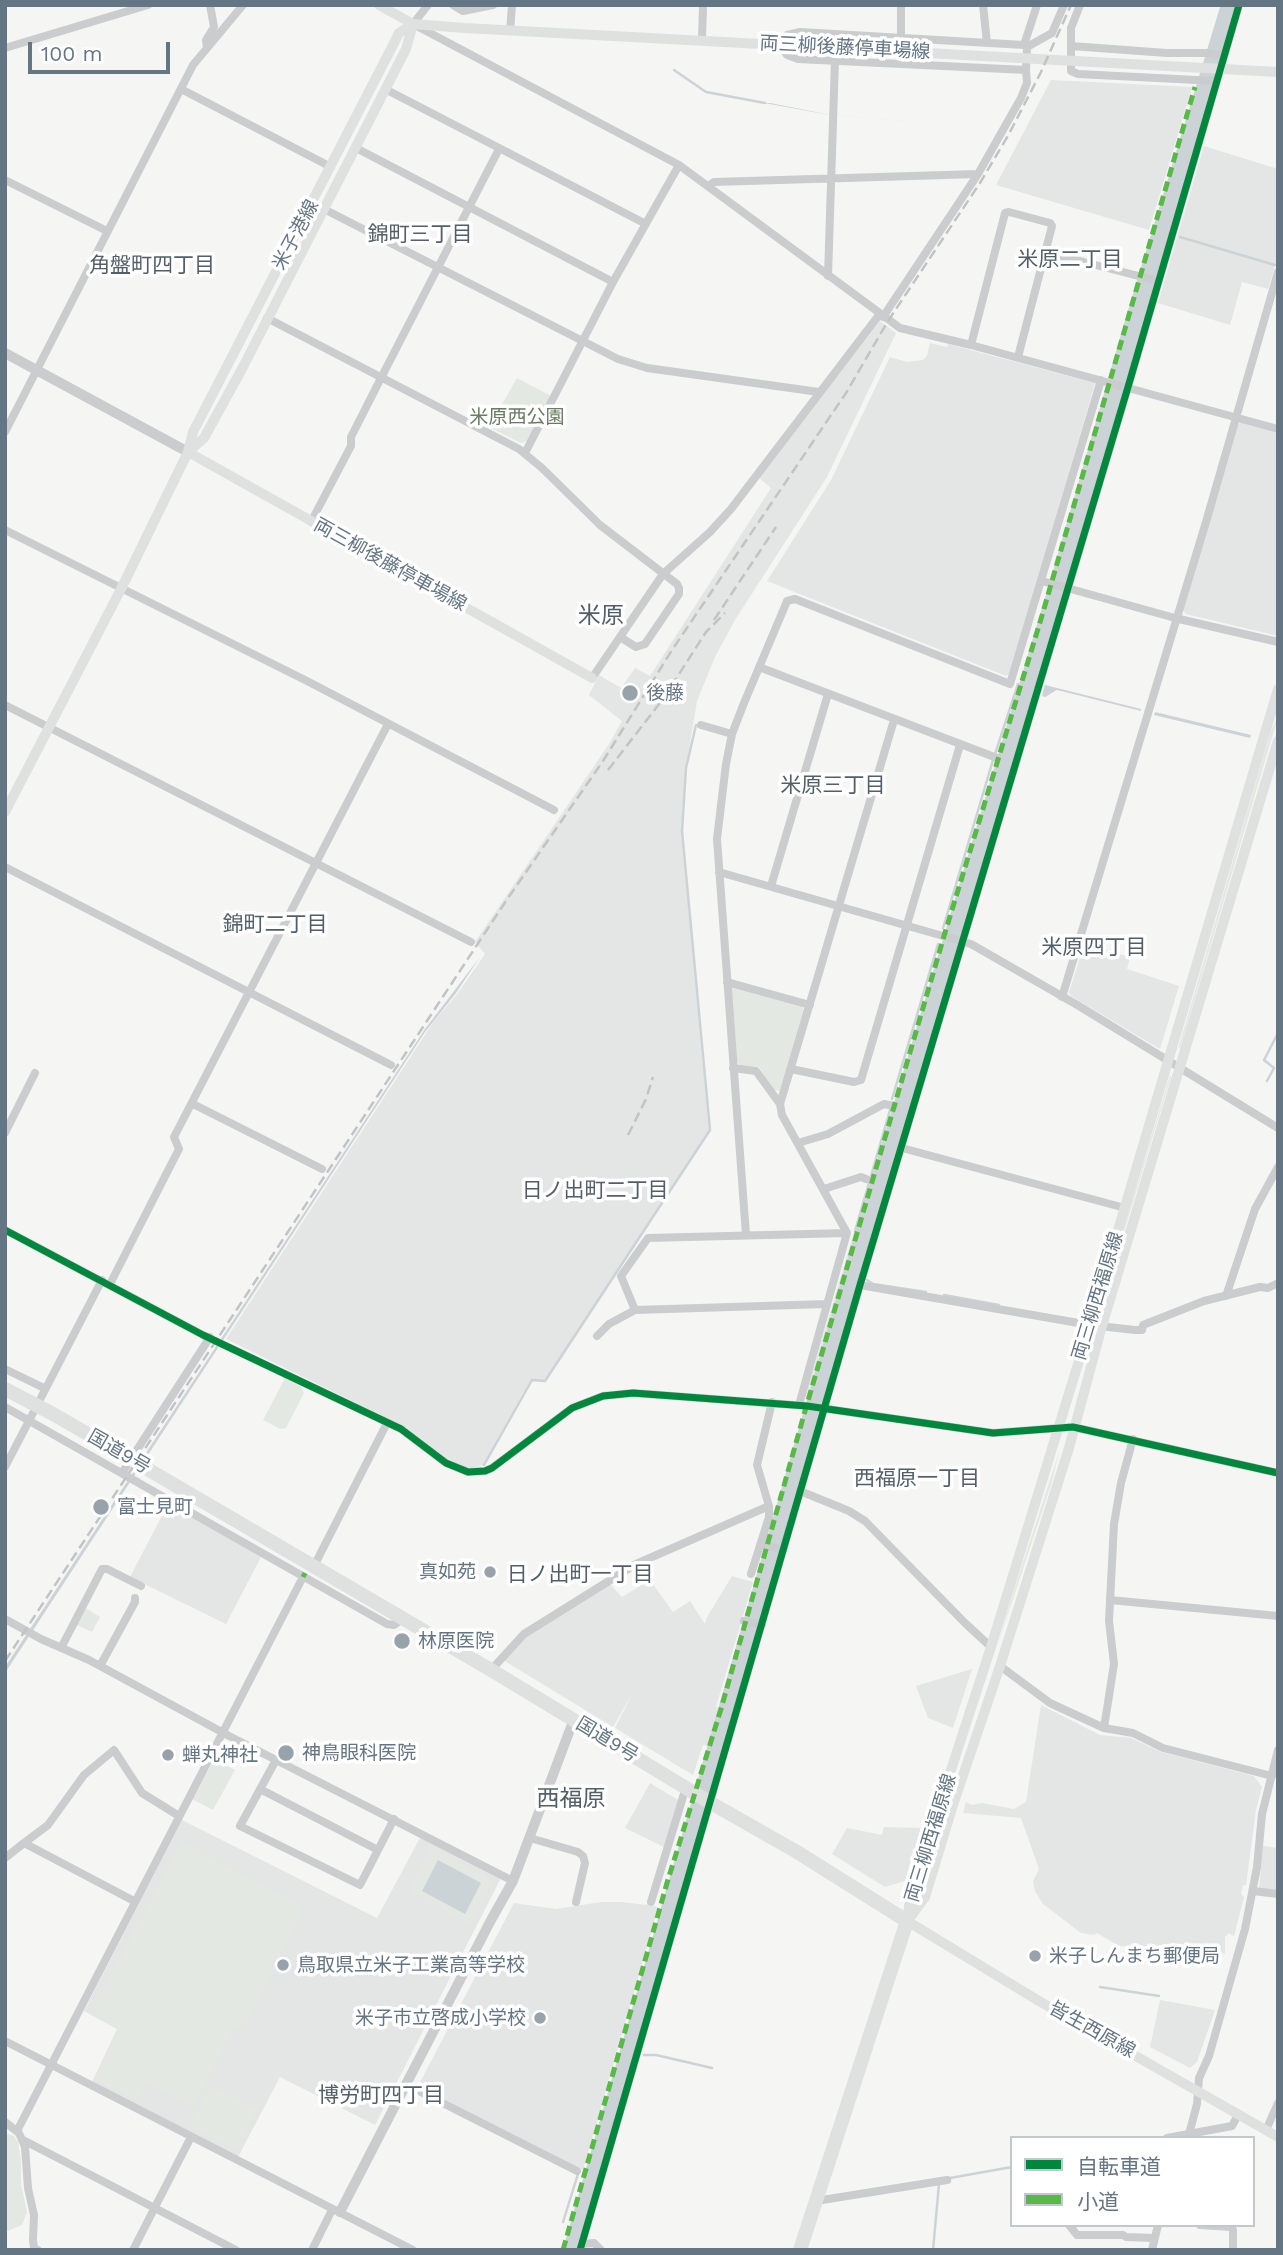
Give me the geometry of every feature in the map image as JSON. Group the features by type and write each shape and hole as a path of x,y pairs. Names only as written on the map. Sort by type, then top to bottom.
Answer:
{"highway":[{"name":"国道9号","path":"5,1389 55,1415 404,1618 797,1852 907,1921"},
{"path":"800,2250 907,1921"}],"main road":[{"path":"379,5 413,24"},
{"name":"両三柳後藤停車場線","path":"413,24 1278,72"},
{"name":"米子港線","path":"188,452 204,438 356,148 406,48 413,24"},
{"name":"米子港線","path":"5,812 121,589 188,452 193,432 399,33 413,24"},
{"name":"両三柳後藤停車場線","path":"188,452 592,678"},
{"name":"両三柳西福原線","path":"907,1921 911,1893 991,1647 1090,1325 1278,689"},
{"name":"両三柳西福原線","path":"907,1921 925,1897 1069,1448 1102,1326 1278,741"},
{"name":"皆生西原線","path":"907,1921 1039,2001 1278,2137"}],"street":[{"path":"5,48 148,5"},
{"path":"207,48 206,40 214,27 211,5"},
{"path":"5,432 193,65 243,5"},
{"path":"428,5 413,24 679,165 900,328 1278,429"},
{"path":"453,5 463,11 494,5"},
{"path":"510,31 512,5"},
{"path":"702,41 703,5"},
{"path":"901,5 901,37"},
{"path":"983,5 987,43"},
{"path":"592,678 663,574 710,532 731,509 881,316 978,174 1027,83 1026,46 1037,5"},
{"path":"1026,70 798,59 787,55 779,44 787,36 800,32 1026,46 1052,33 1064,5"},
{"path":"1080,5 1071,28 1071,71 1078,74 1216,81"},
{"path":"751,1574 772,1547 800,1491 902,1148 960,941 1239,5"},
{"path":"1071,46 1208,53 1224,57"},
{"path":"828,276 835,60"},
{"path":"181,89 331,167"},
{"path":"385,89 646,224"},
{"path":"356,148 613,282"},
{"path":"311,522 351,446 351,437 499,149"},
{"path":"525,453 613,282 679,165"},
{"path":"708,186 714,182 978,174"},
{"path":"5,180 107,231"},
{"path":"313,203 618,359 647,368 820,392"},
{"path":"971,345 1004,213 1009,212 1051,224 1018,358"},
{"path":"1045,252 1157,280"},
{"path":"1062,997 1206,522 1278,272"},
{"path":"267,318 525,453 600,525 677,584 680,591 645,644 636,647 620,637"},
{"path":"5,353 188,452"},
{"path":"746,1235 719,872 719,809 732,734 759,667 785,606 788,601 794,599 1010,684 1046,583 1105,382"},
{"path":"5,530 554,810"},
{"path":"1046,583 1175,618 1278,642"},
{"path":"759,667 998,758"},
{"path":"771,886 828,694"},
{"path":"5,705 471,942"},
{"path":"780,1104 894,720"},
{"path":"5,1467 44,1388 179,1149 174,1137 387,724"},
{"path":"701,725 732,734"},
{"path":"791,1069 854,1082 861,1080 960,745"},
{"path":"5,867 391,1065"},
{"path":"719,872 960,941 1012,967 1278,1128"},
{"path":"727,982 810,1005"},
{"path":"733,1068 756,1071 780,1104 782,1115 847,1233 799,1405"},
{"path":"5,1133 35,1073"},
{"path":"193,1104 322,1169"},
{"path":"799,1143 828,1134 884,1104 894,1106"},
{"path":"902,1148 1125,1208"},
{"path":"1226,1296 1255,1209 1278,1167"},
{"path":"824,1189 861,1177 866,1178"},
{"path":"5,1230 218,1340 401,1429 455,1468 475,1472 492,1468 572,1408 603,1396 633,1393 809,1406 993,1433 1073,1427 1278,1473"},
{"path":"635,1310 621,1276 646,1239 847,1233"},
{"path":"860,1285 1090,1325 1142,1330 1143,1325 1204,1301 1260,1287 1268,1288 1278,1283"},
{"path":"597,1336 609,1324 635,1310 827,1304"},
{"path":"122,1473 218,1340"},
{"path":"5,1369 44,1388"},
{"path":"581,2247 709,1802 772,1547 769,1506 757,1465 772,1402"},
{"path":"5,1407 387,1625 394,1625 404,1618"},
{"path":"314,1566 387,1423"},
{"path":"1104,1728 1114,1664 1109,1621 1114,1524 1133,1439"},
{"path":"800,1491 866,1521 991,1647"},
{"path":"491,1670 524,1634 628,1569 769,1506"},
{"path":"61,1648 102,1569 141,1586"},
{"path":"17,2131 303,1577"},
{"path":"100,1666 135,1598"},
{"path":"1110,1600 1278,1616"},
{"path":"5,1619 513,1881"},
{"path":"1000,1666 1051,1703 1104,1728 1133,1733 1163,1748 1272,1776"},
{"path":"312,2250 407,2085 513,1881 574,1719"},
{"path":"5,1858 48,1825 84,1775 114,1750 142,1793 179,1816"},
{"path":"1238,2115 1232,2126 1189,2136 1199,2078 1209,2056 1245,1929 1253,1891 1262,1814 1277,1765 1278,1750"},
{"path":"276,1759 240,1826 360,1885 394,1819"},
{"path":"260,1789 378,1850"},
{"path":"651,1902 689,1789"},
{"path":"530,1838 578,1852 583,1856 585,1863 576,1902"},
{"path":"24,1843 134,1901"},
{"path":"1253,1891 1278,1894"},
{"path":"5,2041 412,2250"},
{"path":"407,2085 577,2171"},
{"path":"1266,2130 1278,2102"},
{"path":"5,2123 17,2131 27,2154 28,2188 34,2211 33,2240 34,2248 38,2250"},
{"path":"133,2250 191,2137"},
{"path":"23,2140 236,2250"},
{"path":"816,2202 947,2180"},
{"path":"1071,2227 1077,2235 1106,2230 1154,2238"},
{"path":"1152,2250 1157,2227"},
{"path":"1221,2227 1232,2228 1233,2250"},
{"path":"581,2247 594,2243 601,2250"}],"shaded area":[{"path":"1051,80 1192,87 1149,230 996,185"},
{"path":"764,103 831,115 991,128 830,115"},
{"path":"1204,146 1278,169 1278,256 1268,289 1242,282 1230,325 1158,303"},
{"path":"880,321 896,333 827,477 735,620 715,657 697,701 686,767 681,831 709,1131 544,1381 531,1379 484,1465 472,1468 462,1466 445,1457 407,1428 226,1339 434,1021 458,993 485,954 475,942 622,721 589,695 599,675 621,688 635,668 650,676 771,488 758,477"},
{"path":"930,343 947,347 948,344 1095,383 1011,673 1006,676 767,581 831,480 890,357 907,362 923,360 927,356"},
{"path":"1238,424 1278,433 1278,636 1186,614 1183,610"},
{"path":"1045,685 1141,711 1057,690 1045,697 1042,696"},
{"path":"1155,712 1251,735 1250,738 1154,715"},
{"path":"1084,944 1130,957 1127,969 1179,986 1160,1049 1071,996 1069,993"},
{"path":"480,957 425,1032 5,1673 5,1667 425,1029"},
{"path":"168,1504 261,1557 226,1624 130,1577"},
{"path":"732,1576 753,1582 716,1707 719,1708 715,1722 707,1746 703,1745 693,1775 615,1728 633,1692 613,1727 503,1660 526,1636 610,1584 622,1597 650,1580 673,1612 690,1601 705,1624"},
{"path":"972,1669 953,1728 928,1718 916,1686"},
{"path":"1041,1705 1100,1735 1131,1738 1161,1752 1254,1776 1262,1787 1256,1810 1246,1885 1243,1885 1241,1894 1244,1897 1234,1936 1229,1933 1225,1937 1225,1954 1167,1944 1155,1947 1119,1946 1097,1933 1081,1933 1043,1904 1035,1891 1033,1881 1039,1869 1021,1818 963,1813 966,1802 972,1805 982,1803 1014,1809 1026,1802"},
{"path":"650,1783 678,1800 664,1847 625,1828"},
{"name":"鳥取県立米子工業高等学校","path":"182,1820 377,1918 421,1836 501,1878 375,2125 280,2077 238,2157 92,2082 117,2029 84,2011"},
{"path":"884,1827 921,1828 905,1881 885,1887 832,1854 847,1828 882,1835"},
{"path":"1263,1846 1278,1848 1278,1891 1259,1889"},
{"path":"438,1860 481,1883 465,1914 422,1891"},
{"name":"米子市立啓成小学校","path":"601,1902 622,1902 658,1908 583,2170 418,2086 514,1903 556,1909"},
{"path":"1160,2000 1215,2010 1197,2062 1190,2068 1150,2047"}],"green space":[{"name":"米原西公園","path":"517,378 551,396 527,441 521,443 489,427"},
{"path":"1278,717 1181,1046 1178,1049 1271,731"},
{"path":"734,986 802,1006 804,1010 780,1090 774,1091 759,1067 740,1065 737,1062 731,988"},
{"path":"1170,1075 1171,1077 1098,1318 1097,1316"},
{"path":"890,1110 807,1397 805,1397"},
{"path":"285,1378 301,1386 304,1393 286,1428 280,1429 263,1420"},
{"path":"1060,1449 1051,1485 997,1647 1015,1587"},
{"path":"86,1608 100,1617 92,1632 77,1625"},
{"path":"214,1759 235,1770 213,1810 192,1799"},
{"path":"181,1842 297,1903 300,1915 245,2023 234,2027 193,2107 146,2082 136,2101 95,2080 119,2029 92,2013"},
{"path":"432,1846 493,1881 470,1925 409,1891"},
{"path":"210,2086 257,2109 236,2149 189,2127"},
{"path":"5,2135 14,2136 18,2142 21,2184 27,2212 22,2225 5,2232"}],"waterway":[{"path":"572,2250 857,1258 1230,5"},
{"path":"674,70 706,92 765,103"},
{"path":"1180,237 1275,265"},
{"path":"995,754 1018,684"},
{"path":"484,1465 532,1380 545,1381 710,1130 682,831 686,768 696,725"},
{"path":"943,928 993,760"},
{"path":"892,1099 938,944"},
{"path":"1267,1081 1274,1068 1264,1060 1278,1033"},
{"path":"855,1231 890,1110"},
{"path":"867,1280 873,1284 926,1292"},
{"path":"944,1295 999,1305"},
{"path":"1100,1987 1159,1996"},
{"path":"644,2055 656,2055 712,2068"},
{"path":"950,2181 950,2178 1010,2167"},
{"path":"563,2222 578,2174"},
{"path":"933,2250 939,2184"}],"railway":[{"path":"5,1661 506,901 603,761 672,650 846,393 888,321 980,183 1009,134 1071,5"},
{"path":"714,620 776,527"},
{"path":"608,770 663,699 706,632 725,613"},
{"path":"628,1135 646,1099 653,1077"}],"marked path":[{"path":"563,2250 667,1883 721,1709 805,1411 944,936 1041,619 1195,87"},
{"path":"303,1577 305,1573"}],"cycle path":[{"path":"580,2250 860,1285 1239,5"},
{"path":"5,1230 203,1335 401,1429 446,1463 468,1472 492,1468 572,1408 603,1396 633,1393 807,1406 993,1433 1073,1427 1278,1473"}],"place":[{"name":"後藤","path":"630,693"},
{"name":"富士見町","path":"101,1507"},
{"name":"真如苑","path":"490,1572"},
{"name":"林原医院","path":"402,1641"},
{"name":"神鳥眼科医院","path":"286,1753"},
{"name":"蝉丸神社","path":"168,1755"},
{"name":"米子しんまち郵便局","path":"1035,1956"},
{"name":"鳥取県立米子工業高等学校","path":"283,1965"},
{"name":"米子市立啓成小学校","path":"540,2018"}],"district":[{"name":"錦町三丁目","path":"420,235"},
{"name":"米原二丁目","path":"1070,260"},
{"name":"角盤町四丁目","path":"152,266"},
{"name":"米原","path":"601,616"},
{"name":"米原三丁目","path":"833,786"},
{"name":"錦町二丁目","path":"275,925"},
{"name":"米原四丁目","path":"1094,948"},
{"name":"日ノ出町二丁目","path":"595,1191"},
{"name":"西福原一丁目","path":"917,1479"},
{"name":"日ノ出町一丁目","path":"580,1575"},
{"name":"西福原","path":"571,1799"},
{"name":"博労町四丁目","path":"381,2096"}]}
